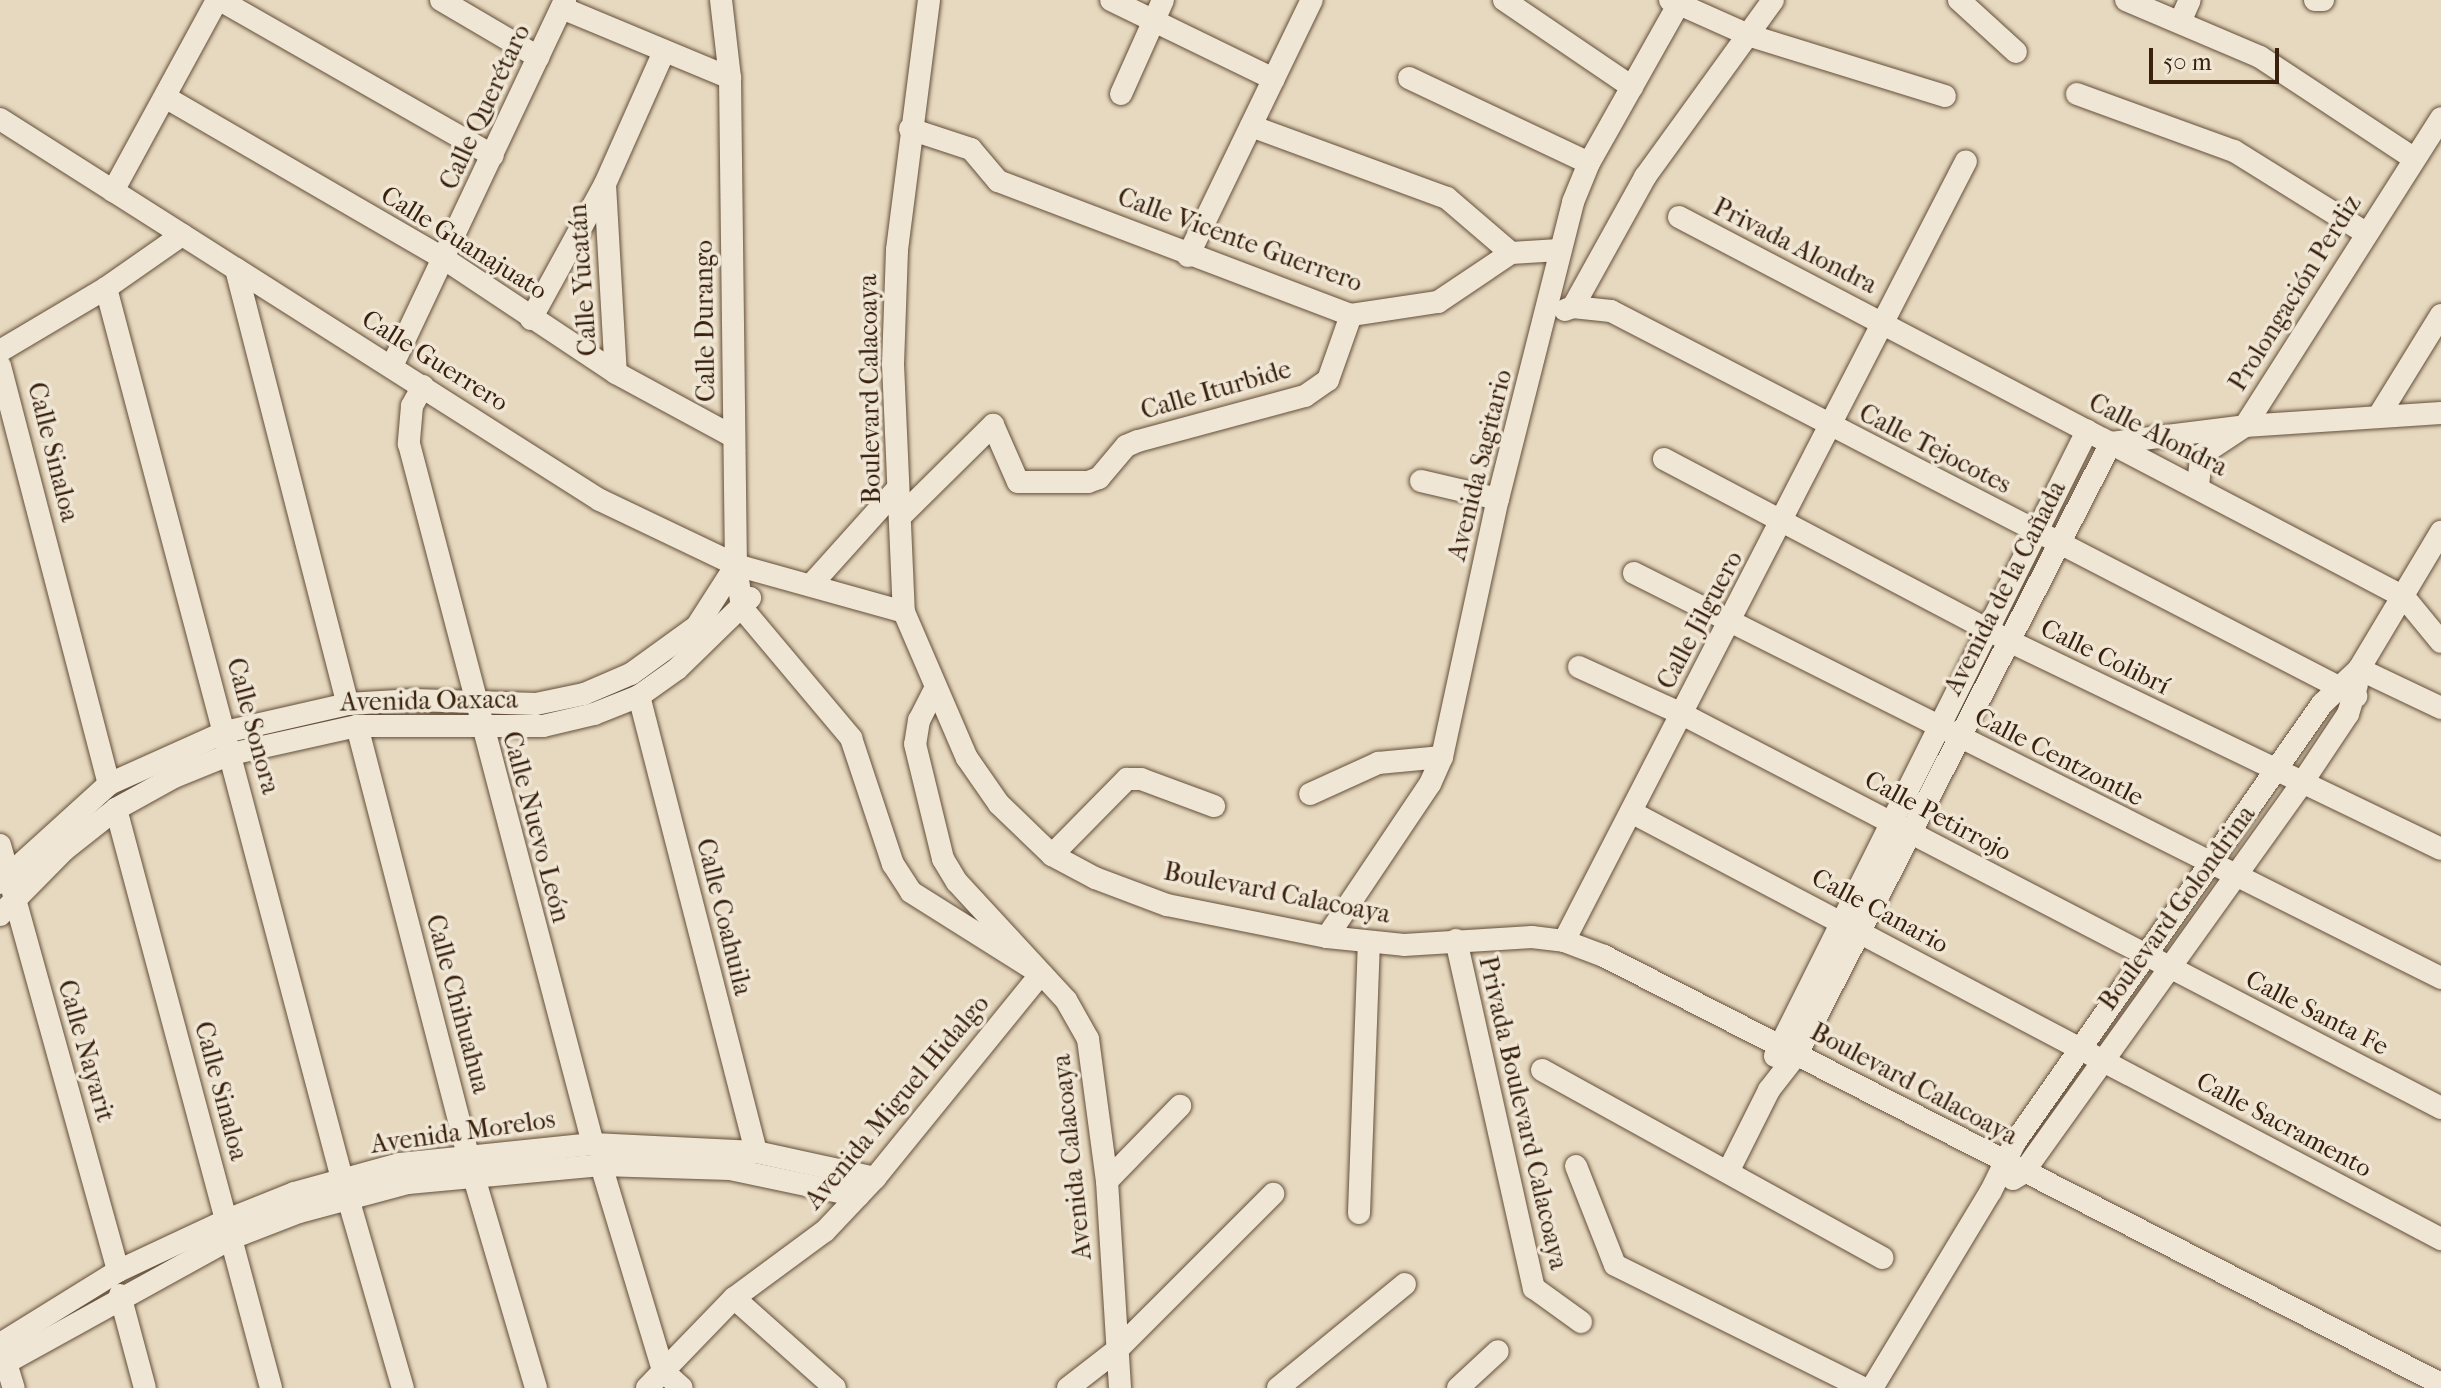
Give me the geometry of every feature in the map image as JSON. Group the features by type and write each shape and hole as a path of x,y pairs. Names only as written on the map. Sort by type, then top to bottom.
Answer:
{"street":[{"path":"113,191 219,0 493,156"},
{"path":"441,0 538,57"},
{"name":"Calle Durango","path":"721,0 730,78 736,565 742,608"},
{"name":"Boulevard Calacoaya","path":"929,0 910,129 893,350 904,612 934,691 977,773 999,804 1052,855 1095,878 1167,905 1327,937 1369,943 1564,941 1787,1049 2441,1384"},
{"path":"1111,0 1274,79"},
{"path":"1121,94 1163,0"},
{"path":"1188,256 1312,0"},
{"path":"1504,0 1632,87"},
{"path":"1545,318 1573,307 1645,177 1751,36 1773,0"},
{"path":"1959,0 2016,52"},
{"path":"2126,0 2282,69 2413,158"},
{"path":"2180,22 2190,0"},
{"path":"1677,2 1751,36 1945,96"},
{"name":"Avenida Sagitario","path":"1327,937 1430,784 1442,757 1498,499 1545,318 1559,250 1589,163 1677,2"},
{"path":"564,4 663,54 730,78"},
{"name":"Calle Querétaro","path":"392,366 446,260 564,4"},
{"name":"Calle Yucatán","path":"531,319 605,184 663,54"},
{"path":"1409,78 1589,163"},
{"path":"2077,94 2209,139 2364,232"},
{"name":"Calle Guanajuato","path":"165,97 446,260 616,373 734,437"},
{"name":"Prolongación Perdiz","path":"2198,486 2201,455 2245,426 2364,232 2441,118"},
{"name":"Calle Guerrero","path":"0,119 600,500 736,565 904,612"},
{"path":"1251,126 1447,198 1511,253 1559,250"},
{"name":"Calle Vicente Guerrero","path":"910,129 971,149 998,181 1188,256 1351,315 1438,302 1469,286 1511,253"},
{"name":"Calle Jilguero","path":"1564,941 1886,324 1966,161"},
{"name":"Calle Yucatán","path":"605,184 616,373"},
{"name":"Privada Alondra","path":"1679,217 1886,324"},
{"path":"0,351 106,288 182,235"},
{"path":"236,269 348,704"},
{"name":"Calle Sonora","path":"106,288 345,1188 403,1388"},
{"name":"Calle Tejocotes","path":"1573,307 1611,311 2058,545 2347,691"},
{"name":"Calle Iturbide","path":"900,517 993,425 1018,482 1088,482 1099,478 1126,446 1138,441 1305,396 1328,380 1351,315"},
{"path":"2378,417 2441,315"},
{"name":"Calle Alondra","path":"1886,324 2404,597"},
{"name":"Calle Sinaloa","path":"0,366 109,784"},
{"name":"Calle Nuevo León","path":"423,386 412,406 409,444 480,728 597,1154 663,1371"},
{"path":"2111,443 2245,426 2441,413"},
{"name":"Avenida de la Cañada","path":"1787,1049 1839,921 2087,431"},
{"name":"Avenida de la Cañada","path":"1787,1049 1860,931 2111,443"},
{"name":"Calle Colibrí","path":"1664,459 2009,641 2276,773 2441,849"},
{"path":"1421,481 1498,499"},
{"path":"811,585 898,488"},
{"name":"Boulevard Golondrina","path":"2013,1167 2102,1061 2302,783 2359,669 2441,532"},
{"name":"Avenida Oaxaca","path":"0,915 7,884 109,784 348,704 414,700 474,705 536,704 584,694 631,674 697,626 736,565"},
{"name":"Calle Centzontle","path":"1634,573 2441,978"},
{"name":"Avenida Oaxaca","path":"7,884 116,809 228,743 357,726 543,726 639,696 677,669 742,608 765,575"},
{"path":"2404,597 2441,642"},
{"path":"742,608 851,738 893,864 911,892 1041,974"},
{"name":"Calle Petirrojo","path":"1579,667 1682,714 2168,968"},
{"path":"2359,669 2441,708"},
{"name":"Avenida Calacoaya","path":"934,691 919,720 915,744 938,846 957,882 1066,1000 1088,1039 1107,1181 1120,1388"},
{"name":"Boulevard Golondrina","path":"2013,1167 2079,1049 2276,773 2347,691"},
{"name":"Calle Coahuila","path":"639,696 756,1152"},
{"name":"Calle Chihuahua","path":"357,726 471,1164 536,1388"},
{"path":"1310,794 1378,763 1442,757"},
{"path":"1052,855 1127,779 1214,806"},
{"name":"Calle Sinaloa","path":"116,809 271,1388"},
{"name":"Calle Canario","path":"1631,812 2102,1061"},
{"name":"Calle Nayarit","path":"0,845 7,884 118,1271"},
{"name":"Privada Boulevard Calacoaya","path":"1456,940 1534,1288 1581,1322"},
{"path":"1359,1213 1369,943"},
{"name":"Calle Santa Fe","path":"2168,968 2441,1108"},
{"name":"Avenida Miguel Hidalgo","path":"647,1388 734,1298 825,1231 875,1178 1041,974"},
{"path":"1728,1172 1787,1049"},
{"name":"Calle Sacramento","path":"2102,1061 2441,1239"},
{"path":"1542,1070 1883,1258"},
{"path":"1107,1181 1180,1106"},
{"name":"Avenida Morelos","path":"2,1355 118,1271 345,1188 471,1164 597,1154 756,1152 875,1178"},
{"name":"Avenida Morelos","path":"597,1154 730,1169 858,1196"},
{"path":"1576,1166 1615,1265 1863,1388"},
{"path":"1872,1388 1991,1191 2013,1167"},
{"path":"1068,1388 1117,1350 1273,1194"},
{"name":"Avenida Morelos","path":"2,1355 120,1295 230,1229"},
{"path":"1278,1388 1405,1284"},
{"path":"120,1295 145,1388"},
{"path":"734,1298 835,1388"},
{"path":"1458,1388 1498,1351"},
{"path":"2,1355 14,1388"},
{"path":"663,1371 682,1388"}]}
